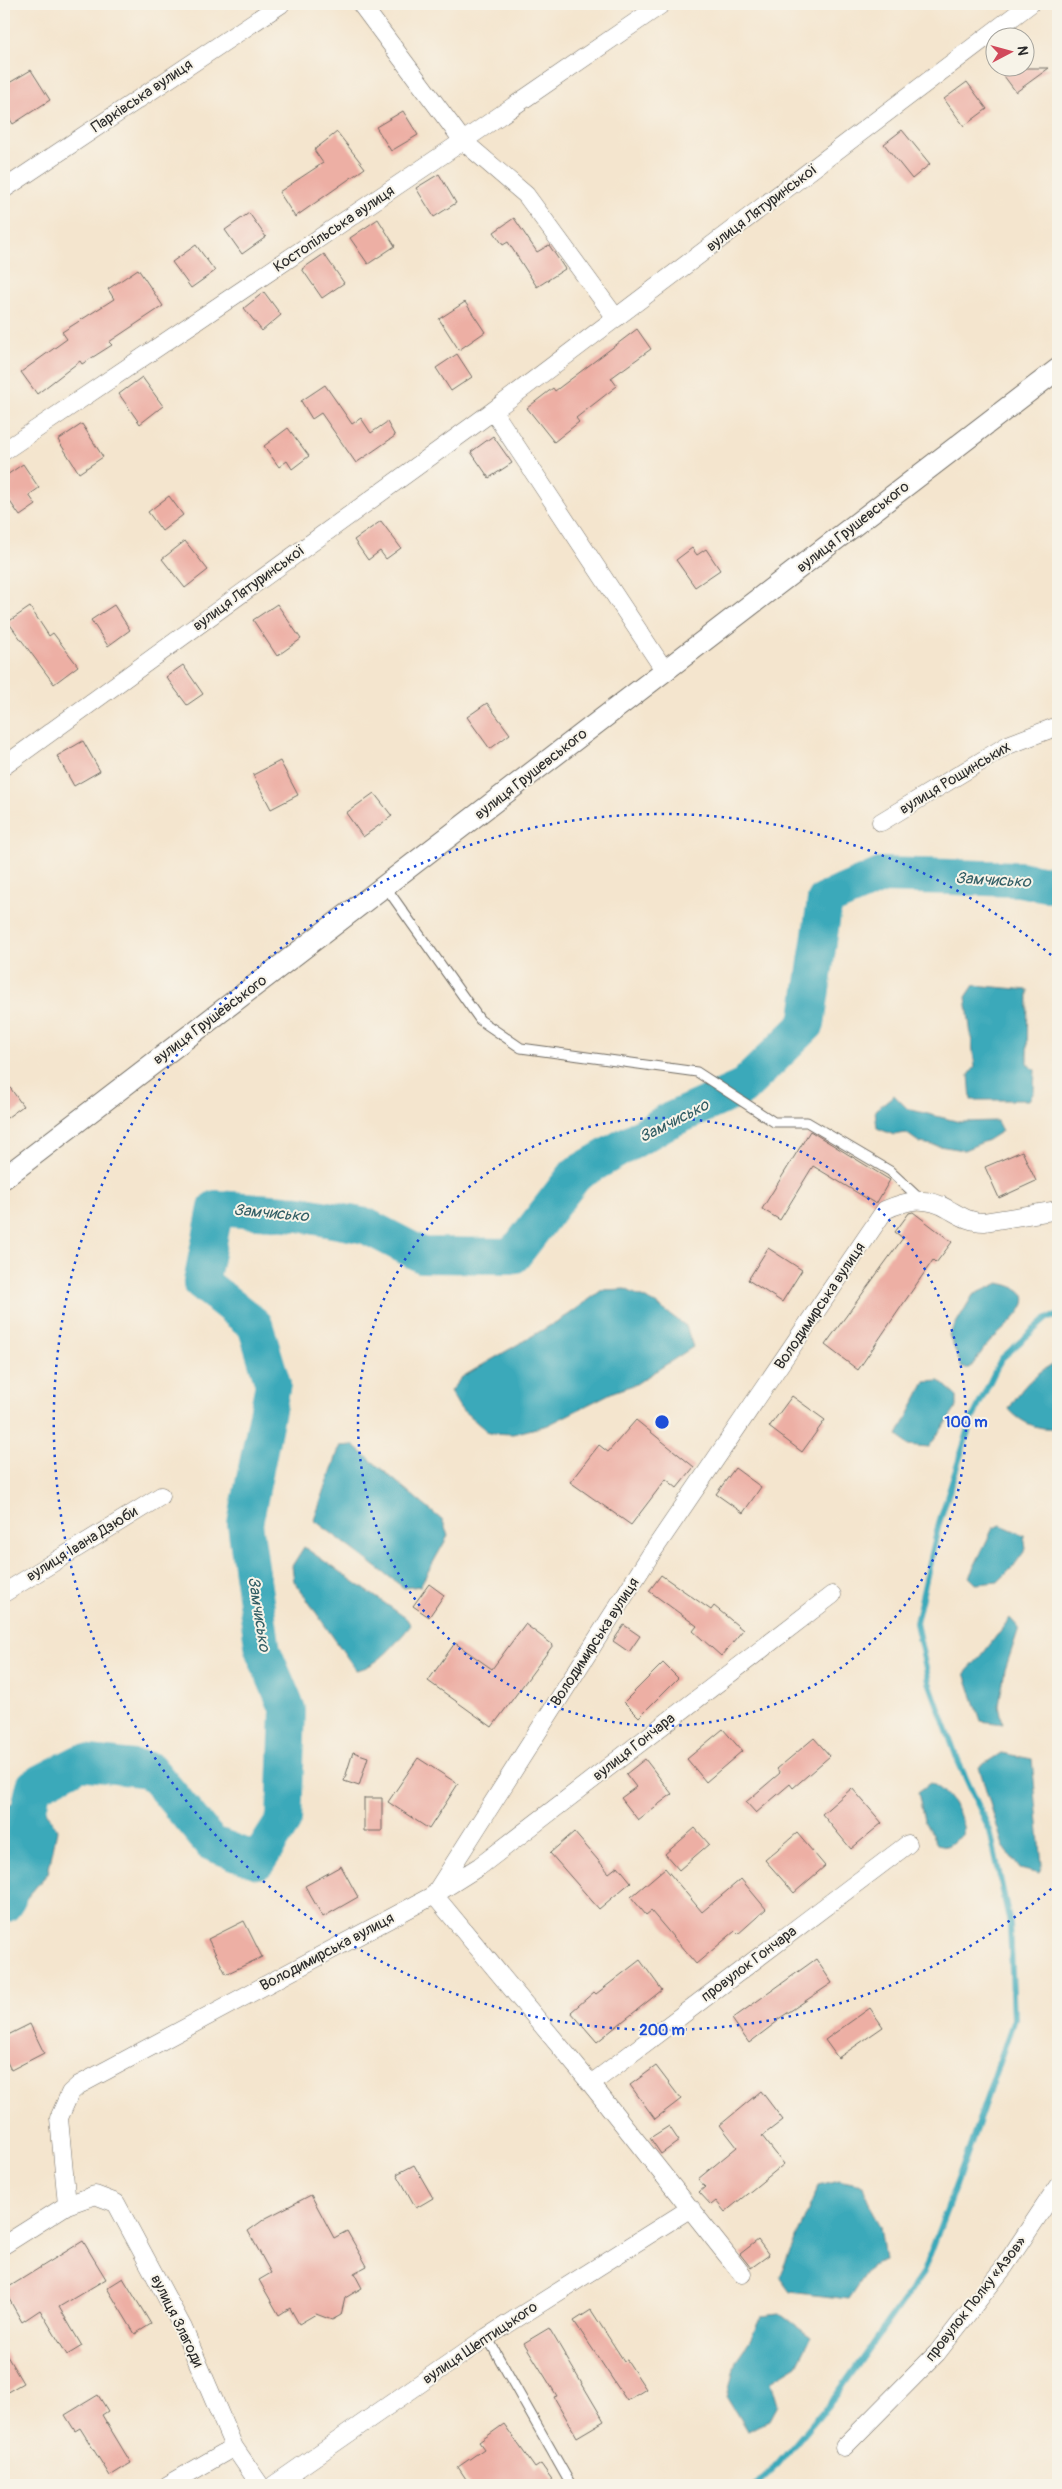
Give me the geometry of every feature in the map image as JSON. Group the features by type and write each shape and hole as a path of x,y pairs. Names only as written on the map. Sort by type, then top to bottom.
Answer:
{"street":[{"name":"Парківська вулиця","path":"4,189 281,4"},
{"path":"361,4 464,141 526,196 616,318"},
{"name":"Костопільська вулиця","path":"4,451 464,141 662,4"},
{"name":"вулиця Лятуринської","path":"4,766 494,411 1030,4"},
{"name":"вулиця Грушевського","path":"4,1178 1058,369"},
{"path":"494,411 665,671"},
{"name":"вулиця Рощинських","path":"881,822 1008,745 1058,726"},
{"path":"920,1199 948,1208 973,1222 1058,1210"},
{"name":"Володимирська вулиця","path":"67,2205 60,2118 70,2093 79,2085 434,1895 651,1554 885,1210 902,1202 920,1199"},
{"name":"вулиця Івана Дзюби","path":"4,1593 161,1496"},
{"name":"вулиця Гончара","path":"434,1895 480,1866 832,1595"},
{"name":"провулок Гончара","path":"591,2084 908,1844"},
{"path":"434,1895 591,2084 742,2274"},
{"name":"провулок Полку «Азов»","path":"844,2447 937,2353 1004,2267 1058,2186"},
{"name":"вулиця Злагоди","path":"4,2244 67,2205 96,2195 116,2203 183,2328 234,2447 260,2485"},
{"name":"вулиця Шептицького","path":"274,2485 487,2337 690,2208"},
{"path":"168,2485 234,2447"}],"lane":[{"path":"385,886 480,1020 521,1048 697,1072 774,1122 807,1122 890,1171 920,1199"},
{"path":"487,2337 572,2485"}],"water":[{"path":"974,985 1028,990 1027,1063 1035,1070 1034,1092 1029,1100 971,1100 969,1075 975,1067 966,997"},
{"path":"894,1095 908,1109 960,1122 997,1121 1002,1131 988,1140 964,1150 920,1143 906,1133 894,1135 877,1128 875,1110"},
{"path":"999,1283 1015,1288 1023,1294 1025,1301 1015,1318 986,1346 970,1368 962,1368 949,1335 973,1295"},
{"path":"625,1289 656,1304 686,1326 693,1347 636,1384 613,1392 548,1425 513,1434 489,1433 460,1408 450,1391 462,1377 568,1315 602,1290"},
{"path":"1058,1361 1058,1427 1038,1427 1024,1422 1009,1409 1019,1393 1030,1381 1042,1370"},
{"path":"940,1381 957,1396 957,1407 929,1447 907,1445 898,1435 925,1382"},
{"path":"353,1445 443,1521 448,1536 420,1586 404,1588 314,1520 340,1446"},
{"path":"1001,1525 1024,1535 1026,1549 1013,1567 998,1582 976,1584 969,1577 993,1528"},
{"path":"304,1547 406,1618 411,1625 387,1653 372,1664 356,1670 294,1581 292,1566"},
{"path":"1010,1618 1019,1628 1005,1670 999,1705 1003,1724 981,1721 965,1673 982,1655"},
{"path":"1001,1753 1032,1759 1042,1865 1039,1874 1020,1869 1003,1846 979,1767"},
{"path":"930,1783 949,1797 962,1820 963,1835 947,1846 937,1844 924,1821 918,1792"},
{"path":"34,1786 42,1793 44,1807 57,1830 48,1873 18,1908 4,1892 4,1810"},
{"path":"838,2180 863,2185 872,2212 880,2226 885,2260 871,2265 848,2299 790,2292 779,2277 819,2185"},
{"path":"780,2314 811,2337 797,2365 771,2381 778,2405 770,2420 747,2431 727,2398 736,2360 750,2340 761,2316"}],"building":[{"path":"1034,68 1049,68 1016,92 1006,78 1034,78"},
{"path":"31,70 50,100 13,124 4,110 4,86"},
{"path":"967,82 987,109 964,126 944,99"},
{"path":"403,111 418,135 391,151 376,127"},
{"path":"902,130 930,164 912,179 884,144"},
{"path":"337,132 365,168 295,217 279,192 323,163 314,150"},
{"path":"439,174 456,203 434,217 416,188"},
{"path":"249,213 266,237 242,254 225,230"},
{"path":"514,218 537,252 549,245 565,269 537,287 508,242 503,245 494,232"},
{"path":"378,219 395,246 368,264 350,238"},
{"path":"196,245 215,271 191,288 172,262"},
{"path":"324,254 344,283 322,298 302,269"},
{"path":"138,269 163,306 109,342 112,345 82,364 80,361 37,394 21,372 67,339 62,332 114,299 108,289"},
{"path":"264,292 281,315 262,331 244,308"},
{"path":"465,302 485,332 459,350 439,319"},
{"path":"637,329 651,349 611,378 617,386 576,418 579,422 554,442 527,408 553,388 555,391"},
{"path":"457,354 472,377 451,391 436,368"},
{"path":"142,377 163,406 140,424 119,394"},
{"path":"325,385 352,424 361,418 371,433 387,422 395,436 356,463 321,413 312,419 301,401"},
{"path":"82,424 103,457 79,473 58,440"},
{"path":"288,428 309,456 292,469 287,461 279,467 264,446"},
{"path":"493,436 512,463 489,478 471,452"},
{"path":"23,464 39,488 29,495 36,505 20,516 4,493 4,477"},
{"path":"169,496 183,515 162,531 148,512"},
{"path":"381,521 401,548 386,559 380,551 368,560 354,540"},
{"path":"185,541 208,570 185,588 162,559"},
{"path":"692,548 697,555 706,549 720,570 695,587 676,560"},
{"path":"277,604 301,639 277,656 253,620"},
{"path":"114,605 130,630 108,646 91,620"},
{"path":"30,607 49,636 53,633 78,666 54,684 8,622"},
{"path":"183,665 203,694 187,705 166,677"},
{"path":"487,703 510,734 490,749 467,717"},
{"path":"83,741 100,771 74,786 57,756"},
{"path":"280,761 298,795 271,809 253,775"},
{"path":"374,793 392,816 363,837 346,813"},
{"path":"4,1079 23,1106 4,1120"},
{"path":"810,1131 890,1180 876,1204 813,1166 780,1220 762,1209"},
{"path":"1022,1151 1036,1181 999,1198 985,1167"},
{"path":"913,1212 952,1242 936,1263 933,1260 858,1370 825,1345 903,1238 895,1232 909,1213"},
{"path":"768,1248 802,1270 782,1302 748,1280"},
{"path":"792,1396 825,1420 802,1452 769,1427"},
{"path":"636,1420 694,1467 677,1488 666,1479 631,1525 570,1482 599,1445 608,1452"},
{"path":"735,1468 761,1487 743,1513 716,1494"},
{"path":"661,1575 711,1610 714,1606 743,1630 721,1656 693,1631 697,1626 649,1591"},
{"path":"429,1584 444,1595 429,1617 413,1606"},
{"path":"525,1624 553,1645 492,1727 428,1681 455,1643 492,1669"},
{"path":"624,1625 640,1636 629,1652 613,1641"},
{"path":"663,1663 678,1678 639,1717 624,1702"},
{"path":"723,1729 742,1751 706,1782 687,1759"},
{"path":"814,1738 830,1756 793,1788 790,1784 756,1813 746,1802 780,1773 777,1769"},
{"path":"353,1752 368,1757 359,1786 344,1781"},
{"path":"418,1758 458,1784 429,1829 388,1802"},
{"path":"645,1759 672,1794 638,1820 621,1798 636,1787 626,1774"},
{"path":"852,1788 882,1823 851,1849 822,1814"},
{"path":"364,1798 382,1798 382,1831 364,1831"},
{"path":"695,1828 709,1844 679,1870 665,1854"},
{"path":"574,1832 609,1873 618,1866 631,1882 599,1909 550,1853"},
{"path":"797,1833 825,1866 794,1893 765,1860"},
{"path":"341,1866 358,1897 323,1917 305,1886"},
{"path":"665,1868 702,1912 741,1879 766,1909 738,1934 735,1931 696,1964 651,1911 646,1915 631,1897"},
{"path":"244,1921 262,1957 226,1974 208,1939"},
{"path":"816,1959 832,1983 777,2020 749,2043 732,2019"},
{"path":"640,1960 662,1990 597,2042 571,2012 594,1992 596,1994"},
{"path":"870,2008 883,2027 838,2058 825,2040"},
{"path":"30,2024 44,2053 11,2070 4,2056 4,2037"},
{"path":"656,2066 681,2099 655,2119 630,2085"},
{"path":"761,2091 783,2120 762,2136 784,2164 725,2212 716,2201 711,2205 699,2192 705,2187 698,2179 737,2147 720,2125"},
{"path":"669,2126 679,2141 661,2154 650,2138"},
{"path":"414,2165 433,2198 416,2208 397,2174"},
{"path":"311,2195 334,2238 347,2231 367,2266 354,2273 362,2288 345,2298 341,2315 332,2320 316,2314 299,2324 290,2308 279,2315 259,2280 271,2273 248,2231 266,2218"},
{"path":"758,2240 769,2255 751,2268 740,2254"},
{"path":"83,2241 106,2279 59,2307 82,2346 67,2355 40,2310 22,2322 4,2290"},
{"path":"123,2278 151,2324 135,2334 107,2288"},
{"path":"591,2310 624,2361 627,2360 646,2389 627,2401 574,2321"},
{"path":"549,2328 604,2421 577,2437 554,2397 557,2396 524,2343"},
{"path":"4,2351 23,2383 4,2394"},
{"path":"98,2395 108,2411 102,2415 131,2463 110,2476 80,2428 75,2431 65,2415"},
{"path":"504,2424 535,2468 541,2464 556,2485 470,2485 458,2467 484,2449 479,2442"}],"waterway":[{"name":"Замчисько","path":"4,1905 8,1899 34,1786 81,1762 150,1770 211,1843 258,1861 284,1820 288,1710 263,1651 245,1524 273,1384 255,1325 201,1282 216,1208 300,1214 366,1226 422,1255 513,1256 576,1174 666,1122 742,1088 807,1024 825,900 883,875 1019,879 1058,886"},
{"path":"756,2485 777,2465 835,2397 923,2273 963,2166 1014,2019 1010,1924 990,1831 958,1761 929,1682 916,1623 939,1523 972,1419 1001,1359 1047,1318 1058,1316"}]}
